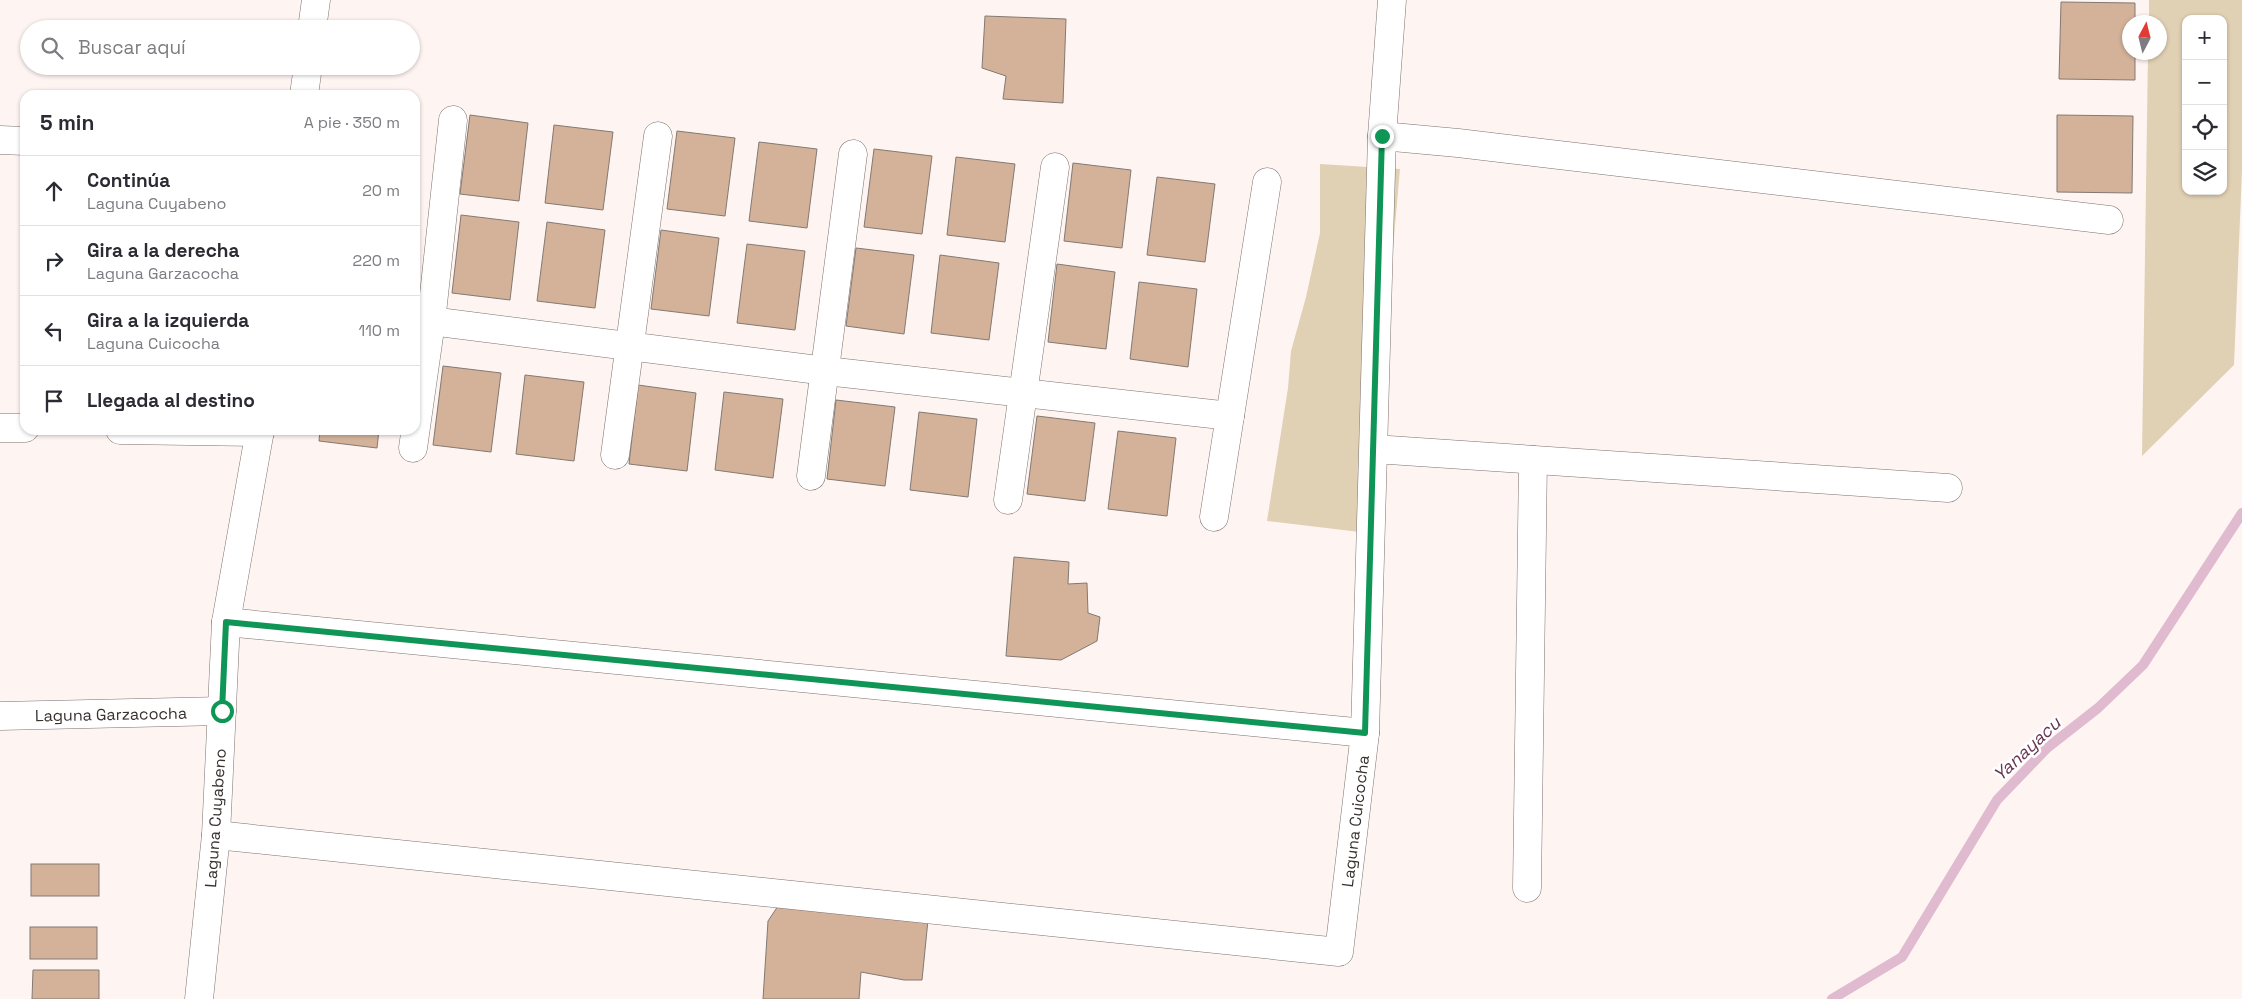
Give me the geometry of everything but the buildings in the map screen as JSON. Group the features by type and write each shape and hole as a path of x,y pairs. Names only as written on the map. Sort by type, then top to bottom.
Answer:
{"street":[{"path":"313,20 316,0"},
{"name":"Laguna Cuicocha","path":"216,835 1339,952 1365,733 1382,136 1392,0"},
{"path":"305,90 307,75"},
{"path":"420,358 423,320 453,120"},
{"path":"615,455 658,136"},
{"path":"1382,136 1458,143 2109,220"},
{"path":"0,140 20,141"},
{"path":"812,476 853,154"},
{"path":"1008,500 1054,167"},
{"path":"1214,518 1267,182"},
{"path":"423,320 826,371 1024,391 1230,416"},
{"path":"0,428 20,428"},
{"name":"Laguna Cuyabeno","path":"199,999 216,835 226,622 259,435"},
{"path":"413,448 414,435"},
{"path":"1374,449 1948,488"},
{"path":"1527,888 1534,460"},
{"path":"226,622 1365,733"},
{"name":"Laguna Garzacocha","path":"0,716 222,711"}],"shaded area":[{"path":"2149,0 2242,0 2242,170 2234,365 2142,456 2148,60 2167,60 2167,15 2149,15"},
{"path":"1320,164 1400,169 1368,533 1267,521 1288,388 1291,351 1306,297 1320,233"}],"waterway":[{"name":"Yanayacu","path":"1832,999 1902,957 1997,800 2047,748 2098,708 2143,665 2242,513"}],"route":[{"path":"222,711 226,622 1365,733 1382,136"}]}
